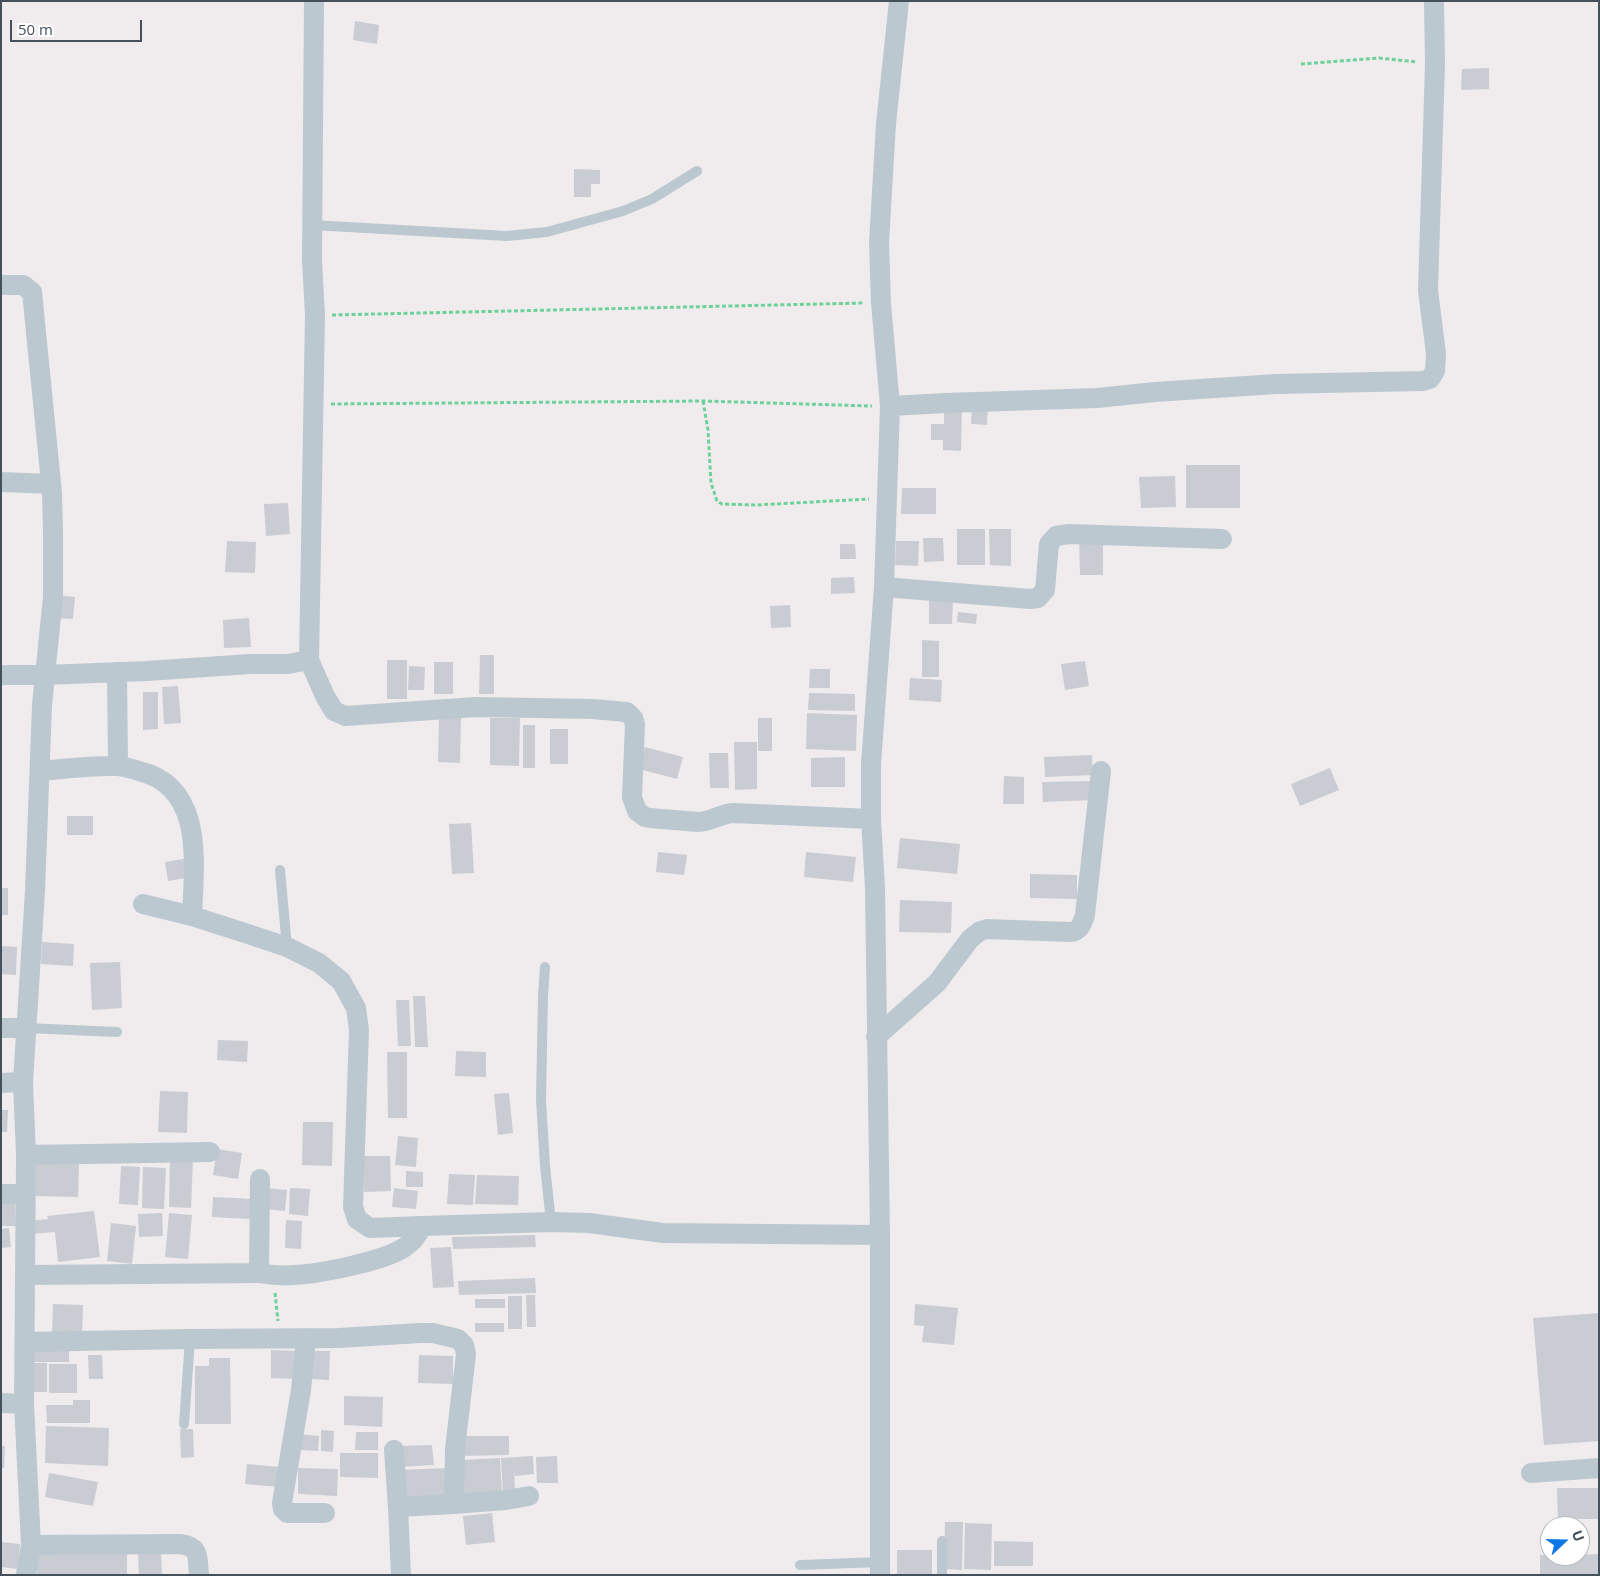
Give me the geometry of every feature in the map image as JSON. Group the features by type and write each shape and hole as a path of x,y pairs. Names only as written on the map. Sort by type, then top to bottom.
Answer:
{"street":[{"path":"314,1 312,225 315,315 309,660 325,696 334,710 345,716 476,707 593,709 627,712 633,718 635,724 632,797 637,811 644,817 705,822 725,813 734,813 871,819"},
{"path":"880,1568 880,1235 875,888 871,819 871,764 884,587 890,406 881,303 879,242 886,124 899,1"},
{"path":"890,406 1097,398 1214,387 1423,381 1430,379 1435,371 1436,354 1428,290 1435,64 1434,1"},
{"path":"1,285 23,285 32,292 51,484 53,597 42,705 30,976 23,1082 26,1155 24,1404 31,1545 26,1575"},
{"path":"1,482 51,484"},
{"path":"884,587 1030,599 1038,598 1045,590 1049,544 1056,536 1069,534 1222,539"},
{"path":"1,675 45,675 250,664 288,664 309,660"},
{"path":"117,672 118,766"},
{"path":"40,771 118,766 146,772 162,779 178,795 187,812 193,832 192,916"},
{"path":"876,1037 938,983 970,939 980,931 987,929 1069,932 1078,930 1085,915 1101,771"},
{"path":"143,904 192,916 287,947 319,963 341,981 356,1008 359,1030 353,1207 357,1219 370,1228 551,1222 589,1224 663,1233 880,1235"},
{"path":"1,1028 26,1028"},
{"path":"1,1083 23,1082"},
{"path":"26,1155 210,1152"},
{"path":"260,1179 266,1274"},
{"path":"1,1194 25,1194"},
{"path":"26,1275 293,1275 330,1270 398,1251 407,1246 417,1236 422,1226"},
{"path":"25,1342 339,1338 420,1332 458,1339 464,1345 466,1354 455,1449 454,1504"},
{"path":"306,1338 301,1390 282,1503 283,1509 287,1513 325,1513"},
{"path":"1,1403 24,1404"},
{"path":"394,1450 400,1575"},
{"path":"1531,1473 1599,1468"},
{"path":"398,1507 506,1500 528,1496"},
{"path":"31,1545 186,1545 194,1548 197,1554 199,1575"}],"lane":[{"path":"312,225 507,236 547,232 623,211 652,199 696,171"},
{"path":"280,870 287,947"},
{"path":"545,967 541,1100 551,1222"},
{"path":"26,1028 117,1032"},
{"path":"184,1424 190,1339"},
{"path":"942,1541 942,1575"},
{"path":"800,1565 880,1568"}],"path":[{"path":"1301,64 1379,58 1435,64"},
{"path":"315,315 881,303"},
{"path":"314,404 703,401 890,406"},
{"path":"703,401 708,430 713,492 717,501 722,504 756,505 887,499"},
{"path":"266,1274 280,1338"}],"building":[{"path":"355,21 379,25 377,44 353,40"},
{"path":"1489,68 1489,89 1461,90 1462,69"},
{"path":"574,169 600,170 600,184 591,184 591,197 574,197"},
{"path":"972,404 988,405 987,425 971,424"},
{"path":"944,406 962,406 961,451 943,450 943,440 931,440 931,424 944,424"},
{"path":"1186,465 1240,465 1240,508 1186,508"},
{"path":"1175,476 1176,507 1141,508 1139,477"},
{"path":"902,488 936,488 936,514 901,514"},
{"path":"288,503 290,534 266,536 264,504"},
{"path":"957,529 985,529 985,565 957,565"},
{"path":"989,529 1011,529 1011,566 990,565"},
{"path":"1079,537 1103,537 1103,575 1080,575"},
{"path":"923,538 943,538 944,561 924,562"},
{"path":"227,541 256,542 255,573 225,572"},
{"path":"896,541 919,541 918,566 895,565"},
{"path":"840,544 855,544 856,559 840,559"},
{"path":"854,577 855,593 831,594 831,578"},
{"path":"56,595 75,597 73,619 54,618"},
{"path":"929,597 953,598 952,624 929,624"},
{"path":"790,605 791,627 771,628 770,606"},
{"path":"958,612 977,614 976,624 957,622"},
{"path":"249,618 251,647 224,648 223,620"},
{"path":"922,640 939,641 939,677 922,677"},
{"path":"480,655 494,655 494,694 479,694"},
{"path":"387,660 407,660 407,699 387,699"},
{"path":"1085,661 1089,686 1065,690 1061,664"},
{"path":"434,662 453,662 453,694 434,694"},
{"path":"409,666 425,667 424,690 408,690"},
{"path":"810,669 830,669 830,688 809,688"},
{"path":"910,678 942,680 941,702 909,700"},
{"path":"178,686 181,723 164,724 162,687"},
{"path":"143,692 158,692 158,729 143,730"},
{"path":"809,693 855,694 855,711 808,710"},
{"path":"807,713 857,715 856,751 806,749"},
{"path":"439,717 461,718 460,763 438,762"},
{"path":"490,718 520,718 519,766 490,765"},
{"path":"758,718 772,718 772,751 758,751"},
{"path":"523,725 535,725 535,768 523,768"},
{"path":"550,729 568,729 568,764 550,764"},
{"path":"734,742 757,742 757,789 735,790"},
{"path":"645,747 683,757 677,779 639,769"},
{"path":"709,753 728,753 729,788 710,788"},
{"path":"1092,755 1093,775 1045,777 1044,757"},
{"path":"845,757 845,787 811,787 811,758"},
{"path":"1330,768 1339,790 1300,806 1291,784"},
{"path":"1004,776 1024,777 1024,804 1003,804"},
{"path":"1092,781 1093,800 1043,802 1042,782"},
{"path":"67,816 93,816 93,835 67,835"},
{"path":"471,823 474,873 452,874 449,824"},
{"path":"900,838 960,844 957,874 897,868"},
{"path":"658,852 687,855 684,875 656,872"},
{"path":"806,852 856,857 853,882 804,877"},
{"path":"188,858 191,877 168,881 165,862"},
{"path":"1030,874 1077,875 1077,899 1030,898"},
{"path":"1,888 8,888 8,915 1,915"},
{"path":"900,900 952,902 951,933 899,932"},
{"path":"42,942 74,944 73,966 41,964"},
{"path":"1,946 17,947 16,975 1,974"},
{"path":"120,962 122,1008 92,1010 90,963"},
{"path":"413,996 425,996 428,1047 415,1047"},
{"path":"396,1000 409,1000 411,1046 398,1046"},
{"path":"218,1040 248,1041 247,1062 217,1060"},
{"path":"456,1051 486,1052 486,1077 455,1076"},
{"path":"387,1052 407,1052 407,1118 388,1118"},
{"path":"160,1091 188,1092 187,1133 158,1132"},
{"path":"509,1093 513,1133 498,1135 494,1094"},
{"path":"1,1110 8,1110 7,1132 1,1132"},
{"path":"303,1122 333,1122 332,1166 302,1165"},
{"path":"398,1136 418,1138 416,1167 395,1165"},
{"path":"217,1149 242,1153 238,1179 213,1175"},
{"path":"363,1156 390,1156 391,1191 364,1192"},
{"path":"170,1159 193,1159 191,1208 169,1207"},
{"path":"36,1163 79,1164 78,1197 35,1196"},
{"path":"121,1166 140,1167 138,1205 119,1204"},
{"path":"143,1167 166,1168 164,1209 142,1208"},
{"path":"406,1171 423,1172 423,1187 406,1187"},
{"path":"449,1174 475,1175 473,1205 447,1204"},
{"path":"477,1175 519,1176 518,1205 475,1204"},
{"path":"266,1188 287,1190 285,1211 264,1209"},
{"path":"290,1188 310,1189 308,1216 289,1214"},
{"path":"394,1188 418,1191 416,1209 392,1207"},
{"path":"213,1197 252,1199 251,1219 212,1217"},
{"path":"1,1198 15,1198 16,1226 1,1226"},
{"path":"94,1211 100,1257 58,1262 55,1232 31,1234 30,1221 48,1219 47,1216"},
{"path":"162,1213 163,1236 139,1237 138,1214"},
{"path":"169,1213 192,1215 188,1259 165,1257"},
{"path":"286,1220 302,1221 301,1249 285,1248"},
{"path":"111,1223 136,1226 132,1264 107,1261"},
{"path":"9,1228 11,1247 1,1248 1,1229"},
{"path":"535,1235 536,1247 453,1249 452,1237"},
{"path":"451,1247 454,1287 433,1288 430,1248"},
{"path":"535,1278 536,1293 459,1295 458,1281"},
{"path":"526,1295 535,1295 536,1327 527,1327"},
{"path":"508,1296 522,1296 522,1329 508,1329"},
{"path":"475,1299 505,1299 505,1308 475,1308"},
{"path":"53,1304 83,1305 82,1335 52,1335"},
{"path":"915,1304 958,1308 954,1345 922,1342 924,1326 914,1325"},
{"path":"1599,1313 1599,1441 1544,1445 1533,1318"},
{"path":"475,1323 504,1323 504,1332 475,1332"},
{"path":"31,1345 69,1345 69,1362 31,1362"},
{"path":"271,1350 297,1351 296,1379 271,1378"},
{"path":"310,1351 330,1351 329,1380 310,1379"},
{"path":"88,1355 102,1355 103,1379 89,1379"},
{"path":"419,1355 453,1356 453,1384 418,1383"},
{"path":"209,1358 230,1358 231,1424 195,1424 195,1366 209,1366"},
{"path":"30,1363 47,1363 47,1392 30,1392"},
{"path":"49,1364 77,1364 77,1393 49,1393"},
{"path":"344,1396 383,1397 382,1427 344,1425"},
{"path":"73,1400 90,1400 90,1423 47,1423 46,1405 73,1405"},
{"path":"46,1426 109,1428 108,1466 45,1463"},
{"path":"180,1429 193,1429 194,1457 181,1458"},
{"path":"321,1430 334,1431 333,1452 321,1451"},
{"path":"356,1432 378,1432 378,1450 355,1450"},
{"path":"298,1434 319,1436 318,1451 298,1450"},
{"path":"460,1436 509,1436 509,1455 460,1456"},
{"path":"432,1445 434,1465 400,1467 399,1446"},
{"path":"1,1446 5,1446 4,1468 1,1468"},
{"path":"340,1453 378,1453 378,1478 340,1477"},
{"path":"533,1456 534,1474 515,1476 514,1467 515,1493 503,1494 501,1458"},
{"path":"557,1456 558,1483 537,1483 536,1457"},
{"path":"500,1458 502,1494 463,1496 461,1460"},
{"path":"247,1464 281,1467 280,1487 245,1484"},
{"path":"298,1468 338,1469 337,1496 298,1494"},
{"path":"449,1468 451,1496 399,1498 398,1470"},
{"path":"49,1473 98,1482 93,1506 45,1497"},
{"path":"1557,1488 1599,1488 1599,1519 1590,1519 1590,1516 1558,1516"},
{"path":"492,1513 495,1542 466,1545 463,1516"},
{"path":"945,1522 963,1522 962,1570 944,1569"},
{"path":"965,1523 992,1524 991,1570 964,1569"},
{"path":"994,1541 1033,1542 1033,1566 994,1566"},
{"path":"1,1542 20,1544 18,1569 1,1567"},
{"path":"37,1549 127,1549 127,1575 37,1575"},
{"path":"897,1550 932,1550 932,1575 897,1575"},
{"path":"161,1553 162,1575 139,1575 138,1554"},
{"path":"1590,1554 1599,1554 1599,1575 1540,1575 1540,1566 1590,1566"}]}
